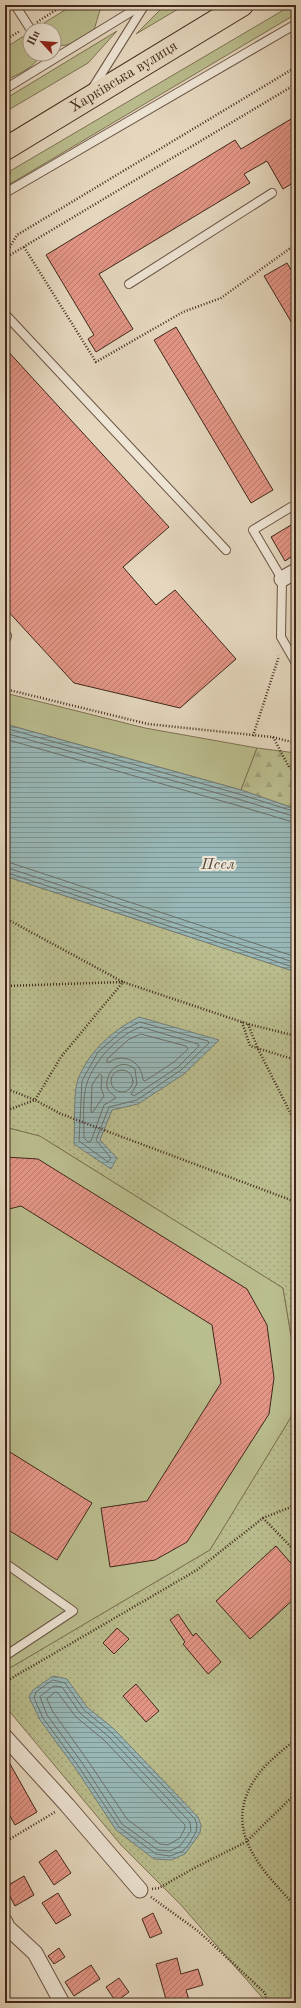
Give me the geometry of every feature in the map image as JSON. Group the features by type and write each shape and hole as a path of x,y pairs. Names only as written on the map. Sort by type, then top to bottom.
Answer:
{"main road":[{"name":"Харківська вулиця","path":"5,149 242,5"}],"street":[{"path":"282,579 296,571"},
{"path":"5,1738 67,1805 140,1890"},
{"path":"6,1926 35,1953 62,2003"}],"lane":[{"path":"15,5 26,22"},
{"path":"62,51 143,5"},
{"path":"85,100 143,5"},
{"path":"5,193 296,24"},
{"path":"5,89 43,62"},
{"path":"129,284 272,193"},
{"path":"5,314 226,550"},
{"path":"291,507 253,530 282,579 281,637 296,663"},
{"path":"5,635 7,636 5,641"},
{"path":"5,1563 73,1611 5,1656"}],"path":[{"path":"5,257 17,235 296,66"},
{"path":"5,257 296,84"},
{"path":"5,165 10,174 5,177"},
{"path":"24,247 96,362 183,312 221,298 296,244"},
{"path":"253,736 280,656 281,637"},
{"path":"5,689 148,724 272,737 296,743"},
{"path":"272,737 289,767 296,772"},
{"path":"289,767 296,769"},
{"path":"5,918 123,982 248,1024 296,1036"},
{"path":"5,986 123,982"},
{"path":"5,1111 35,1100 61,1057 123,982"},
{"path":"242,1022 250,1046 296,1060"},
{"path":"248,1024 258,1049 296,1124"},
{"path":"5,1088 35,1100 61,1114 296,1202"},
{"path":"5,1682 197,1570 263,1518 296,1505"},
{"path":"263,1518 296,1552"},
{"path":"296,1739 260,1772 247,1794 241,1818 246,1842 259,1864 296,1907"},
{"path":"140,1890 159,1888 196,1867 246,1842 296,1793"},
{"path":"5,1842 67,1805"},
{"path":"140,1890 198,1931 265,1994 267,2003"}],"green space":[{"path":"73,5 108,5 100,10 94,30 70,44 62,45 62,22 45,22"},
{"path":"165,5 185,5 136,34"},
{"path":"292,5 296,5 296,14 5,187 5,174"},
{"path":"117,31 88,63 5,112 5,99"},
{"path":"22,37 22,62 36,62 30,67 5,81 5,48"},
{"path":"5,693 145,728 257,748 241,790 5,724"},
{"path":"257,748 296,753 296,809 241,790"},
{"path":"5,876 296,972 296,1365 283,1288 40,1136 5,1127"},
{"path":"5,1127 40,1136 283,1288 296,1365 296,1409 210,1550 5,1671"},
{"path":"296,1409 296,2003 267,2003 181,1905 121,1845 5,1706 5,1671 210,1550"}],"water":[{"name":"Псел","path":"5,724 241,790 296,809 296,972 5,876"},
{"path":"139,1017 219,1040 184,1074 138,1104 112,1110 100,1140 117,1158 111,1169 74,1144 76,1085 83,1069 95,1050 111,1035 129,1022"},
{"path":"53,1676 67,1679 87,1707 114,1729 198,1817 201,1825 200,1833 185,1854 171,1860 154,1859 116,1830 76,1769 40,1720 29,1697 33,1690"}],"building":[{"path":"296,116 296,181 283,189 267,161 244,174 250,183 99,274 133,329 96,352 88,339 94,335 46,255 235,140 241,149"},
{"path":"287,263 296,278 296,330 264,276"},
{"path":"176,327 273,490 251,503 154,340"},
{"path":"5,348 169,527 123,567 156,605 175,590 236,659 180,708 74,683 5,608"},
{"path":"296,522 296,554 285,561 271,537"},
{"path":"5,1157 38,1159 247,1289 267,1325 274,1378 269,1414 187,1542 155,1560 110,1567 101,1508 147,1501 221,1383 212,1325 21,1206 5,1210"},
{"path":"5,1449 92,1503 57,1560 5,1528"},
{"path":"276,1546 296,1569 296,1597 250,1639 216,1601"},
{"path":"178,1614 193,1636 196,1633 221,1662 208,1674 183,1644 185,1642 170,1620"},
{"path":"117,1628 129,1639 114,1654 103,1643"},
{"path":"136,1684 159,1711 146,1722 123,1696"},
{"path":"5,1755 37,1812 15,1825 5,1807"},
{"path":"56,1850 71,1873 54,1885 39,1862"},
{"path":"24,1876 34,1895 15,1906 5,1887"},
{"path":"58,1893 71,1915 56,1924 42,1903"},
{"path":"153,1913 162,1933 150,1938 142,1919"},
{"path":"59,1948 65,1957 54,1964 48,1956"},
{"path":"177,1958 181,1974 198,1969 203,1985 186,1990 190,2003 167,2003 156,1964"},
{"path":"91,1965 100,1979 74,1996 65,1982"},
{"path":"119,1978 129,1992 116,2002 106,1987"}]}
